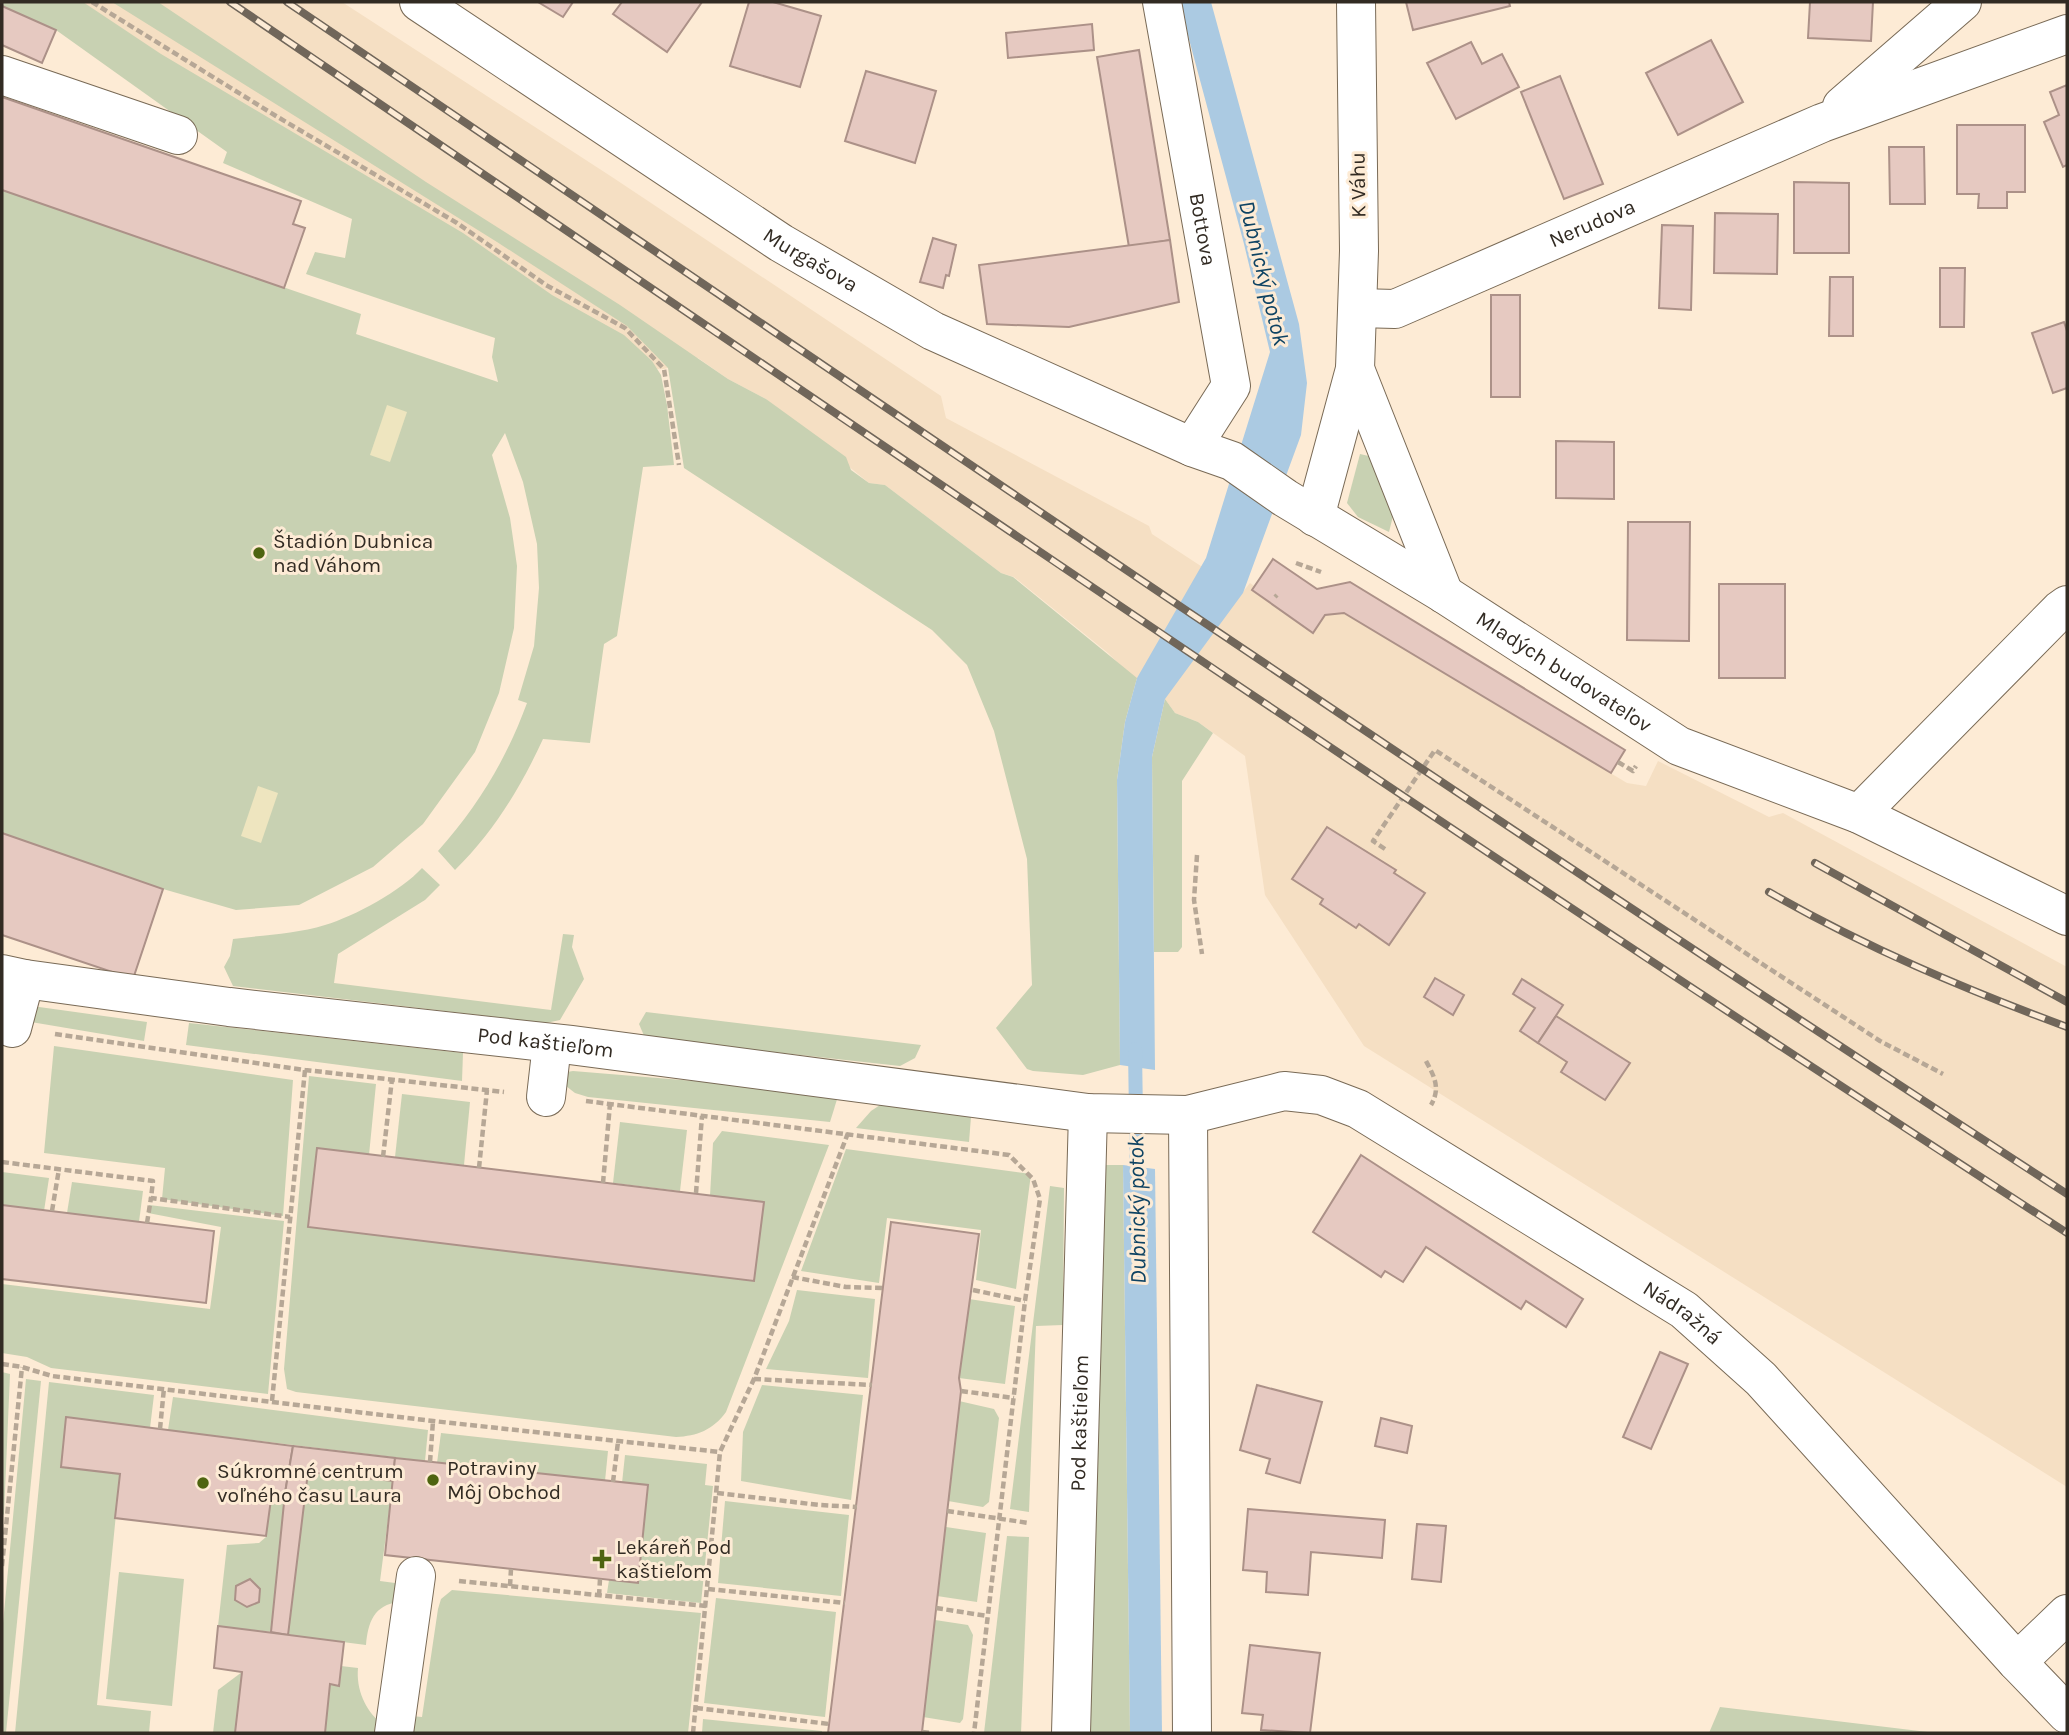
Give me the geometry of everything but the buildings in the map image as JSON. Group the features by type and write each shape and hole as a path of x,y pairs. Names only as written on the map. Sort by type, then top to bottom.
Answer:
{"street":[{"name":"Murgašova","path":"419,2 781,243 933,331 1192,447 1232,461 1300,507"},
{"name":"Bottova","path":"1162,2 1230,386 1192,447"},
{"name":"K Váhu","path":"1355,369 1358,308 1356,2"},
{"name":"Nerudova","path":"1822,123 1962,2"},
{"name":"Nerudova","path":"1358,308 1395,309 1822,123 2067,34"},
{"path":"2,75 178,135"},
{"path":"1300,507 1355,369"},
{"path":"1355,369 1444,594"},
{"name":"Mladých budovateľov","path":"1300,507 1444,594 1679,747 1859,814 2067,916"},
{"path":"1859,814 2067,605"},
{"path":"12,1028 13,976"},
{"name":"Pod kaštieľom","path":"13,976 229,1007 1138,1114 1071,1733"},
{"path":"546,1097 552,1044"},
{"name":"Nádražná","path":"1138,1114 1284,1091 1321,1095 1358,1109 1684,1310 1761,1378 2067,1714"},
{"path":"1138,1114 1192,1733"},
{"path":"394,1733 416,1576"},
{"path":"2017,1662 2067,1614"}],"path":[{"path":"92,2 276,116 457,223 546,285 625,328 664,369 679,465"},
{"path":"1385,849 1373,841 1435,750 1880,1041 1943,1074"},
{"path":"1198,855 1195,900 1202,954"},
{"path":"1426,1060 1436,1079 1436,1097 1428,1110"},
{"path":"272,1401 305,1070"},
{"path":"383,1157 392,1079"},
{"path":"479,1168 487,1090"},
{"path":"603,1183 610,1104"},
{"path":"696,1193 702,1116"},
{"path":"693,1733 720,1452 754,1378 848,1133"},
{"path":"974,1733 1025,1301 1040,1199 1033,1179 1009,1155"},
{"path":"2,1162 153,1181 147,1223"},
{"path":"52,1211 59,1169"},
{"path":"151,1198 290,1217"},
{"path":"792,1277 846,1287 883,1288"},
{"path":"973,1290 1025,1301"},
{"path":"2,1364 52,1376 720,1452"},
{"path":"2,1566 22,1367"},
{"path":"754,1378 872,1385"},
{"path":"160,1429 164,1388"},
{"path":"961,1391 1014,1398"},
{"path":"430,1462 433,1421"},
{"path":"613,1482 618,1442"},
{"path":"717,1493 857,1507"},
{"path":"947,1511 1029,1523"},
{"path":"2,1522 6,1527"},
{"path":"510,1586 511,1569"},
{"path":"416,1576 706,1606"},
{"path":"599,1596 600,1578"},
{"path":"708,1589 845,1603"},
{"path":"936,1608 987,1616"},
{"path":"696,1708 829,1724"},
{"path":"922,1732 931,1733"}],"shaded area":[{"path":"14,2 342,2 612,177 941,396 946,418 1149,526 1152,534 1242,593 1250,583 1254,586 1252,590 1313,633 1325,615 1344,613 1627,783 1646,786 1658,761 1769,817 1783,813 2067,967 2067,1487 1364,1046 1265,895 1245,756 1198,722 1175,713 1165,699 1127,672 1108,653 1014,577 1001,573 885,485 869,483 766,399 728,379 698,358 664,369 644,369 56,30"}],"green space":[{"name":"Štadión Dubnica nad Váhom","path":"2,2 83,2 161,54 463,233 552,295 624,335 652,361 661,375 674,465 643,467 617,636 604,644 590,743 543,739 505,809 482,841 455,870 438,851 490,782 510,744 527,703 518,700 534,646 539,588 537,544 523,482 505,433 492,455 510,518 517,566 514,628 499,693 475,752 423,824 373,867 299,905 236,910 163,889 2,833 2,190 361,314 356,334 498,382 492,357 495,338 306,274 315,252 345,258 352,219 223,163 227,152 56,30 2,6"},
{"path":"112,2 158,2 426,182 620,305 728,379 766,399 846,457 851,470 869,483 885,485 1001,573 1013,577 1137,678 1125,722 1117,780 1120,1065 1083,1075 1033,1071 1027,1069 996,1028 1032,985 1027,859 994,731 967,665 932,630 684,468 668,368 627,326"},
{"path":"1360,454 1373,457 1393,516 1389,532 1358,517 1347,503"},
{"path":"1165,699 1175,713 1198,722 1213,733 1182,781 1182,947 1178,952 1154,952 1152,757"},
{"path":"422,868 440,885 425,900 338,954 334,983 551,1010 563,934 574,935 572,947 584,979 560,1020 546,1023 233,986 224,967 230,956 233,939 303,930 337,921 390,894"},
{"path":"32,1006 147,1022 144,1041 25,1021"},
{"path":"646,1012 921,1045 915,1058 900,1066 645,1038 639,1024"},
{"path":"189,1023 463,1053 462,1081 186,1045"},
{"path":"54,1046 293,1080 283,1216 162,1199 165,1168 44,1153"},
{"path":"567,1072 839,1093 830,1122 588,1097 575,1093 566,1086"},
{"path":"309,1076 376,1084 369,1155 754,1281 764,1203 710,1196 713,1143 722,1131 829,1145 726,1412 704,1431 676,1437 287,1389 284,1369"},
{"path":"402,1094 470,1102 464,1165 395,1157"},
{"path":"880,1105 971,1117 969,1142 856,1128"},
{"path":"620,1122 687,1130 680,1191 613,1183"},
{"path":"846,1149 1031,1174 1016,1289 976,1280 981,1230 887,1218 879,1283 801,1271"},
{"path":"1104,1165 1123,1165 1130,1733 1089,1733"},
{"path":"2,1172 49,1178 44,1211 2,1205"},
{"path":"72,1182 143,1191 139,1222 67,1213"},
{"path":"1050,1186 1064,1188 1063,1325 1036,1326 1029,1512 1010,1509"},
{"path":"149,1205 284,1221 268,1394 51,1368 27,1357 2,1353 2,1284 210,1309 221,1227 148,1213"},
{"path":"797,1290 875,1299 868,1378 766,1369 789,1321"},
{"path":"969,1299 1015,1306 1005,1384 959,1378"},
{"path":"2,1372 10,1374 4,1515 2,1513"},
{"path":"26,1379 41,1381 6,1733 2,1733 2,1634"},
{"path":"49,1382 154,1395 150,1428 67,1418 61,1466 120,1474 97,1705 151,1711 149,1733 15,1733"},
{"path":"762,1385 863,1395 851,1500 741,1481 743,1432"},
{"path":"173,1397 428,1430 425,1461 168,1430"},
{"path":"959,1401 994,1409 999,1418 989,1502 983,1507 948,1501"},
{"path":"441,1433 608,1451 605,1481 437,1463"},
{"path":"625,1455 707,1464 705,1485 713,1486 701,1603 607,1593 609,1580 638,1582 648,1486 622,1483"},
{"path":"308,1472 393,1481 380,1581 395,1583 401,1591 399,1602 384,1607 374,1616 368,1629 366,1645 288,1635"},
{"path":"272,1492 285,1493 271,1632 218,1626 227,1545 259,1543 266,1537"},
{"path":"725,1501 849,1515 841,1596 718,1583"},
{"path":"946,1527 986,1533 977,1602 937,1596"},
{"path":"1007,1536 1029,1537 1021,1733 984,1733"},
{"path":"119,1572 184,1579 172,1706 106,1699"},
{"path":"452,1590 701,1613 688,1733 403,1733 411,1716 422,1717 438,1609 441,1599"},
{"path":"716,1598 836,1612 825,1717 704,1703"},
{"path":"935,1620 968,1625 973,1635 963,1719 960,1723 923,1717"},
{"path":"341,1666 358,1668 360,1691 370,1712 381,1723 380,1733 325,1733 330,1684 339,1685"},
{"path":"242,1672 235,1733 213,1733 218,1690"},
{"path":"1720,1707 1936,1733 1709,1733"},
{"path":"703,1719 822,1731 822,1733 702,1733"}],"sand":[{"path":"387,405 407,412 390,462 370,455"},
{"path":"258,786 278,793 261,843 241,836"}],"water":[{"path":"1179,2 1211,2 1299,324 1307,383 1301,435 1243,593 1165,699 1152,757 1155,1070 1120,1065 1117,780 1125,722 1137,678 1206,558 1270,352"},
{"path":"1123,1165 1155,1169 1162,1733 1130,1733"}],"waterway":[{"name":"Dubnický potok","path":"1135,1049 1137,1186"}],"railway":[{"path":"230,2 1375,777 2067,1233"},
{"path":"287,2 1397,752 2067,1194"},
{"path":"1815,863 2067,1002"},
{"path":"1769,892 1915,966 2067,1027"}],"place":[{"name":"Štadión Dubnica nad Váhom","path":"259,553"},
{"name":"Potraviny Môj Obchod","path":"433,1480"},
{"name":"Súkromné centrum voľného času Laura","path":"203,1483"},
{"name":"Lekáreň Pod kaštieľom","path":"602,1559"}]}
